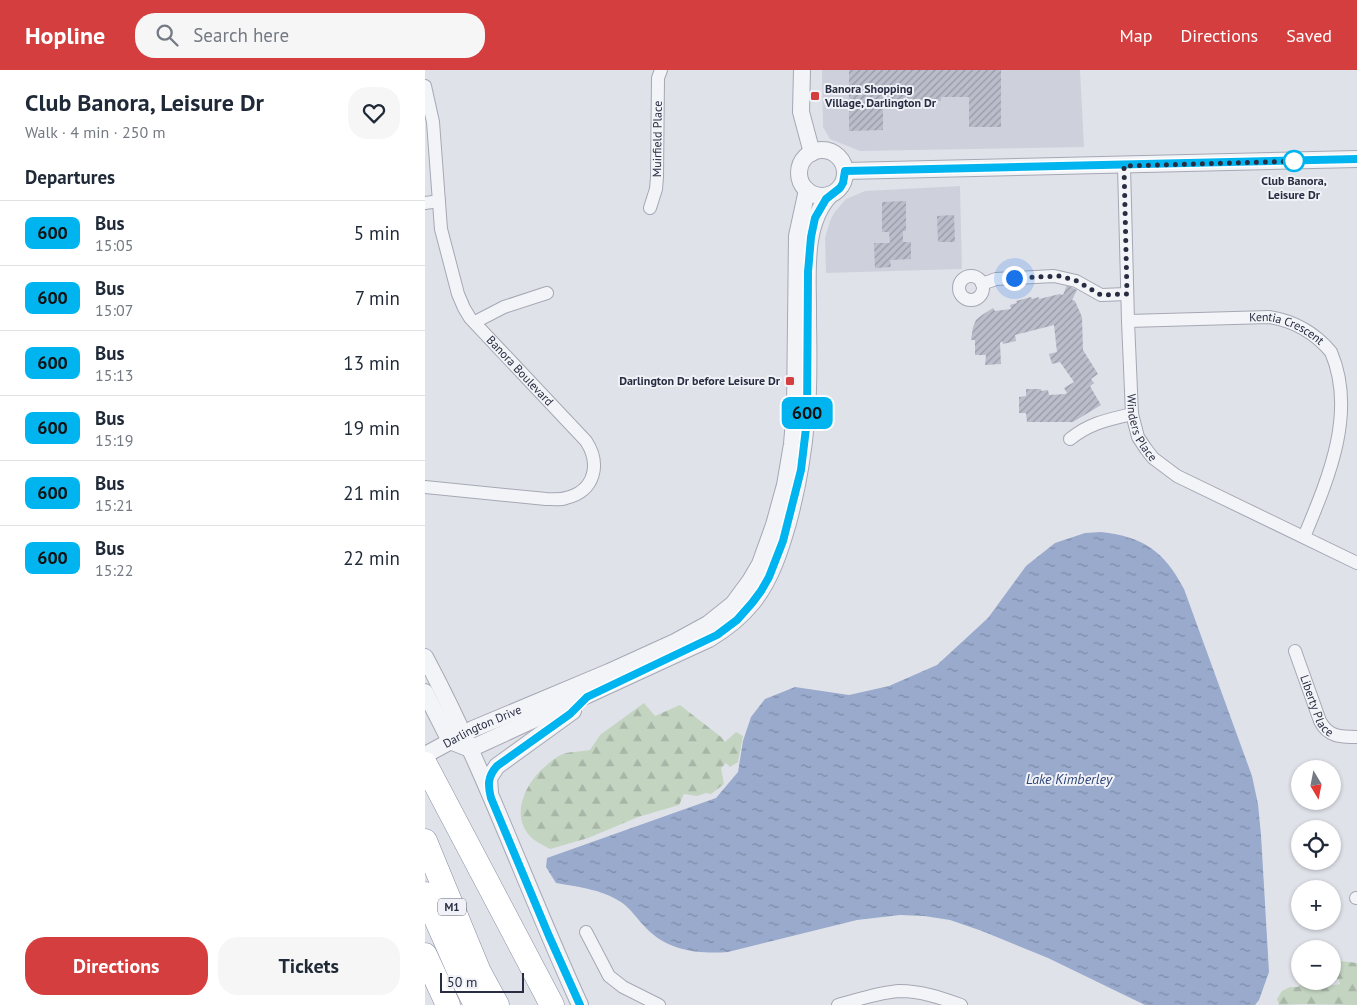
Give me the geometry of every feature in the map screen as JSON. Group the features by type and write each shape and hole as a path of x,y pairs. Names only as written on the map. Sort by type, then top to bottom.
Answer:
{"highway":[{"path":"425,764 552,1005"},
{"name":"M1","path":"425,841 479,972 497,1005"},
{"name":"M1","path":"425,894 476,1005"},
{"path":"425,955 448,1005"}],"street":[{"name":"Muirfield Place","path":"650,208 655,194 657,177 658,78 661,70"},
{"path":"802,70 801,112 812,153"},
{"name":"Banora Boulevard","path":"425,86 433,122 443,236 458,294 464,308 585,441 591,449 595,464 591,482 579,493 565,499 546,499 425,487"},
{"path":"819,151 833,153 839,158 845,171 840,188 830,195 817,196 807,190 800,180 800,167 812,153 819,151"},
{"path":"845,171 1124,166 1357,159"},
{"name":"Winders Place","path":"1124,166 1128,321 1133,414 1138,437 1153,458 1177,476 1357,563"},
{"name":"Darlington Drive","path":"425,755 457,737 609,672 708,624 733,604 750,581 760,564 774,525 785,485 792,444 795,408 797,236 807,190"},
{"name":"Darlington Drive","path":"471,749 587,697 717,635 746,610 761,591 769,577 783,541 801,470 807,420 808,272 811,237 815,218 830,195"},
{"path":"425,204 439,201"},
{"path":"982,284 996,278 1060,276 1077,281 1101,295 1127,294"},
{"path":"475,322 504,307 547,293"},
{"name":"Kentia Crescent","path":"1128,321 1269,317 1292,323 1309,332 1332,354 1341,367 1348,383 1352,405 1351,427 1343,454 1304,537"},
{"path":"1069,439 1094,424 1133,414"},
{"name":"Liberty Place","path":"1295,651 1324,727 1335,736 1357,737"},
{"path":"425,657 457,737"},
{"path":"425,692 457,737 471,749 580,1005"},
{"path":"491,798 488,782 495,768 570,714 587,697"},
{"path":"586,932 609,976 623,987 659,1005"},
{"path":"838,1005 901,991 928,994 961,1005"}],"shaded area":[{"path":"822,70 1080,70 1084,147 860,151 830,139 823,127"},
{"path":"960,186 962,269 826,273 825,238 834,213 846,199 865,191"}],"green space":[{"path":"644,703 655,716 680,705 725,742 736,732 743,736 738,762 730,767 726,763 721,768 724,784 711,794 706,793 697,796 684,794 679,805 638,817 588,838 550,849 533,839 526,831 521,813 524,794 535,777 560,755 590,750 600,735"},
{"path":"1341,961 1357,963 1357,1005 1279,1005 1277,999 1282,991 1290,987 1291,990 1341,990"}],"water":[{"name":"Lake Kimberley","path":"1101,532 1116,534 1141,542 1160,556 1176,576 1184,589 1252,776 1258,804 1261,835 1269,972 1259,1000 1255,1005 1145,1005 1048,958 982,931 950,920 924,916 900,915 857,920 728,952 684,949 664,942 655,936 618,900 592,890 556,883 546,867 547,858 716,798 738,772 743,741 751,717 765,699 795,687 849,695 889,686 937,665 988,618 1026,566 1055,543 1085,533"}],"building":[{"path":"849,70 1001,70 1001,127 969,127 969,97 941,97 941,101 883,99 883,130 849,131"},
{"path":"906,201 906,231 903,231 903,242 911,242 911,259 890,260 891,267 875,268 874,243 890,243 889,232 882,232 882,202"},
{"path":"954,215 955,242 938,242 937,216"},
{"path":"1067,285 1077,290 1072,300 1075,301 1082,317 1083,350 1098,374 1091,379 1094,383 1090,386 1101,405 1073,422 1027,422 1026,413 1019,413 1019,397 1026,396 1026,389 1048,390 1049,395 1065,394 1067,393 1064,388 1074,382 1060,362 1052,364 1049,354 1057,352 1054,325 1015,335 1016,341 1003,344 1002,341 1000,343 1001,364 985,365 986,355 975,355 975,340 971,340 973,327 976,320 993,308 995,311 1011,309 1010,305 1017,303 1016,301 1031,297 1032,299 1039,297 1039,299 1063,295"}],"bus line":[{"name":"600","path":"580,1005 491,798 489,778 497,766 570,714 587,697 717,635 737,620 761,591 769,577 783,541 801,470 807,420 808,272 811,237 815,218 826,199 840,188 845,177 845,171 1124,166 1357,159"}],"place":[{"name":"Banora Shopping Village, Darlington Dr","path":"815,96"},
{"name":"Club Banora, Leisure Dr","path":"1294,161"},
{"name":"Darlington Dr before Leisure Dr","path":"790,381"}],"route":[{"path":"1014,278 1060,276 1077,281 1097,294 1127,294 1124,166 1298,161 1294,161"}]}
